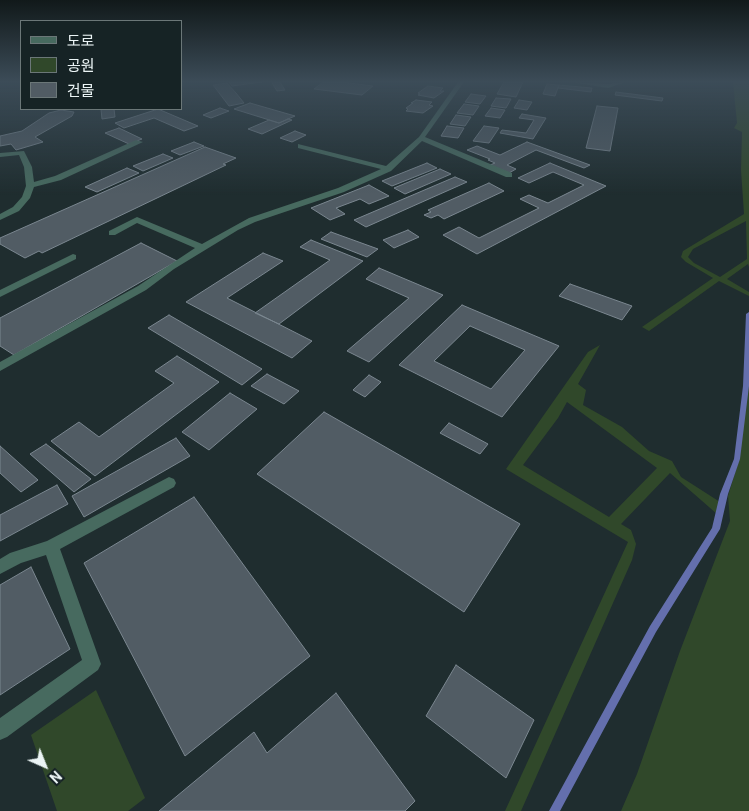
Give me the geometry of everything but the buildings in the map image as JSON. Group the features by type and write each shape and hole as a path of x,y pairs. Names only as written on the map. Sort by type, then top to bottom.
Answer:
{"street":[{"path":"0,367 142,288 235,228 252,220 341,190 388,169 421,138 434,120"},
{"path":"421,138 509,175"},
{"path":"30,186 58,178 139,142"},
{"path":"301,146 388,169"},
{"path":"0,155 22,153 28,167 30,186 26,198 16,209 0,217"},
{"path":"112,233 137,220 202,248"},
{"path":"0,294 73,257"},
{"path":"0,567 16,558 51,546 169,483"},
{"path":"0,730 92,664 51,546"}],"green space":[{"path":"737,120 749,120 749,267 748,264 727,279 749,292 749,296 719,281 649,331 642,327 713,278 686,262 681,257 683,251 744,214 741,170 742,132 734,128","holes":["746,221 747,259 720,277 694,263 688,257 693,249"]},
{"path":"749,338 749,811 621,811 637,774 680,651 730,521 728,496 739,460 748,386"},
{"path":"600,345 578,384 586,390 583,405 622,427 649,451 672,461 681,477 720,502 717,514 670,473 621,524 631,530 636,544 632,560 521,811 505,811 628,542 506,469 588,352","holes":["567,402 657,468 609,517 523,465 558,418"]},
{"path":"96,690 145,798 128,811 57,811 31,735"}],"waterway":[{"path":"554,811 653,629 716,529 724,494 737,459 746,386 749,314"}]}
